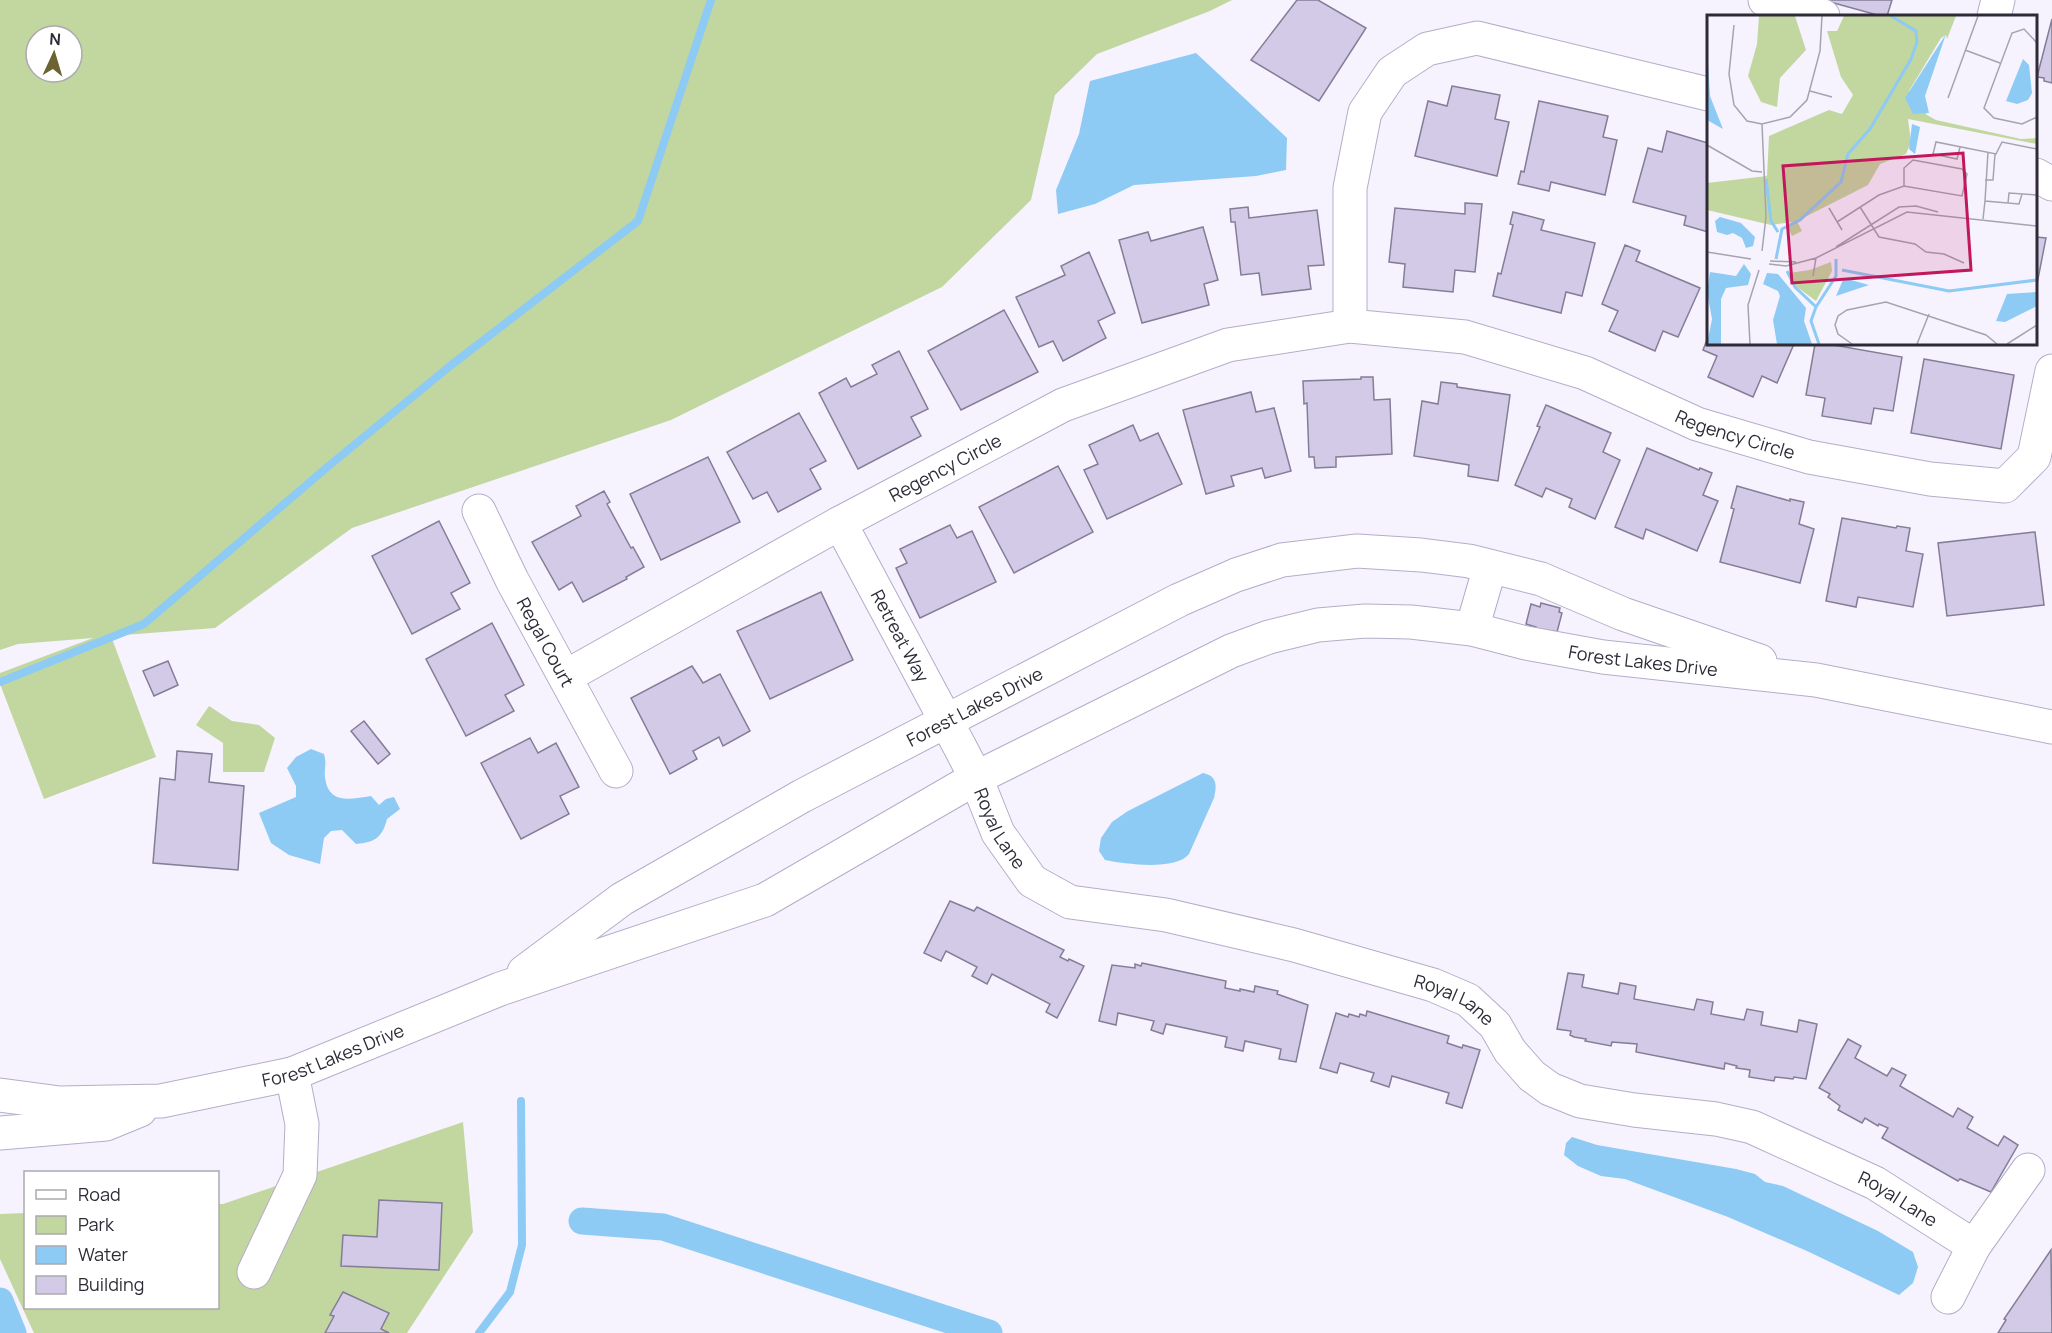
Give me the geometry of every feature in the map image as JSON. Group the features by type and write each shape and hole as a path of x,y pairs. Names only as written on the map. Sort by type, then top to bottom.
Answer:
{"street":[{"path":"1765,0 1819,15"},
{"path":"1994,15 1998,0"},
{"path":"1350,326 1350,188 1365,112 1392,72 1427,49 1477,38 1707,94"},
{"path":"2037,176 2052,184"},
{"name":"Regency Circle","path":"565,677 840,523 1063,405 1228,345 1350,326 1465,337 1585,373 1697,424 1809,457 1930,479 2004,486 2034,457 2052,371"},
{"name":"Regal Court","path":"479,511 512,580 616,771"},
{"name":"Retreat Way","path":"840,523 954,735"},
{"name":"Forest Lakes Drive","path":"500,989 622,899 802,796 954,735 1179,600 1236,574 1282,560 1357,551 1469,561 1541,579 1623,614 1815,680"},
{"path":"1472,629 1490,567"},
{"name":"Forest Lakes Drive","path":"0,1095 60,1103 161,1101 292,1074 500,989 765,900 976,778 1231,651 1269,636 1318,624 1365,621 1411,622 1472,629 1526,643 1603,657 1815,680 2052,727"},
{"name":"Royal Lane","path":"954,735 976,778 998,833 1032,881 1070,902 1166,915 1294,945 1433,985 1468,1000 1495,1025 1510,1051 1532,1076 1550,1089 1580,1101 1634,1110 1716,1119 1752,1127 1875,1184 1974,1246"},
{"path":"254,1272 300,1175 302,1124 292,1074"},
{"name":"Forest Lakes Drive","path":"0,1133 106,1125 161,1101"},
{"path":"1948,1297 1974,1246 2028,1170"}],"green space":[{"path":"0,0 1232,0 1210,11 1097,54 1055,95 1031,200 942,287 671,420 352,528 215,628 111,636 156,757 44,799 0,684 0,673 93,638 18,644 0,650"},
{"path":"209,706 232,721 259,725 275,738 264,772 223,772 223,743 196,725"},
{"path":"463,1122 473,1232 407,1333 34,1333 0,1259 0,1214 24,1213 24,1309 219,1309 219,1204"}],"water":[{"path":"1196,53 1287,138 1286,170 1256,176 1134,185 1095,204 1058,214 1056,190 1079,134 1090,81"},
{"path":"311,749 324,754 327,786 336,796 348,799 371,796 379,805 386,799 394,797 400,809 387,819 380,835 368,842 356,844 342,830 331,831 324,838 320,864 289,855 271,843 259,813 296,797 296,786 287,768 296,757"},
{"path":"1203,773 1211,776 1215,782 1215,793 1189,854 1173,863 1150,865 1105,860 1099,851 1101,838 1112,822 1128,811"},
{"path":"1572,1137 1597,1145 1755,1174 1765,1182 1783,1186 1878,1231 1913,1252 1918,1267 1913,1283 1899,1295 1807,1251 1728,1217 1625,1179 1601,1176 1578,1166 1564,1155 1566,1143"}],"building":[{"path":"1297,0 1318,0 1366,28 1319,101 1251,60"},
{"path":"1823,0 1892,0 1887,15 1877,15"},
{"path":"2052,19 2052,83 2037,77"},
{"path":"1452,86 1500,95 1495,119 1509,122 1497,176 1415,156 1428,101 1447,106"},
{"path":"1539,101 1608,116 1603,137 1617,140 1605,195 1551,182 1549,191 1518,184 1521,171 1524,172"},
{"path":"1667,131 1707,143 1707,232 1684,225 1686,216 1633,202 1648,148 1662,152"},
{"path":"1465,203 1482,204 1475,272 1455,270 1453,292 1403,287 1405,264 1389,262 1395,208 1465,214"},
{"path":"1248,207 1249,218 1317,210 1324,265 1308,266 1311,289 1262,295 1259,273 1241,275 1235,222 1231,222 1230,209"},
{"path":"1513,212 1544,220 1541,230 1595,243 1582,296 1566,292 1561,313 1493,296 1513,225 1510,224"},
{"path":"1203,227 1218,280 1204,284 1209,305 1142,323 1119,240 1148,232 1151,241"},
{"path":"2037,237 2046,238 2037,284"},
{"path":"1625,245 1640,251 1636,261 1700,288 1678,337 1663,331 1655,351 1609,331 1618,311 1602,304"},
{"path":"1089,252 1115,313 1098,321 1106,338 1063,361 1053,341 1039,347 1016,297 1065,275 1061,266"},
{"path":"1004,310 1038,372 961,410 928,351"},
{"path":"1707,340 1707,345 1794,345 1777,383 1762,376 1753,397 1708,377 1717,356 1703,350"},
{"path":"1815,345 1834,345 1902,357 1893,411 1874,408 1871,424 1822,416 1825,398 1806,395"},
{"path":"899,351 928,409 911,417 921,436 858,469 819,393 846,378 851,387 877,374 872,365"},
{"path":"1924,359 2014,375 2001,449 1911,433"},
{"path":"1361,377 1373,377 1374,400 1390,399 1392,454 1336,457 1336,467 1315,468 1314,457 1309,457 1307,403 1304,404 1303,381 1361,379"},
{"path":"1441,382 1457,384 1457,387 1510,395 1498,481 1468,476 1469,465 1414,456 1422,401 1438,404"},
{"path":"1251,392 1256,412 1274,408 1291,471 1265,478 1262,468 1231,476 1234,486 1206,494 1183,410"},
{"path":"1546,405 1611,433 1603,452 1620,460 1595,519 1569,507 1572,499 1546,488 1542,497 1515,485 1540,427 1537,426"},
{"path":"799,413 826,461 810,469 821,489 778,512 767,492 753,499 727,452"},
{"path":"1133,425 1140,441 1158,433 1182,484 1107,519 1084,470 1098,464 1089,445"},
{"path":"1647,448 1699,470 1700,468 1712,473 1703,495 1718,501 1697,551 1646,529 1643,539 1615,527"},
{"path":"708,457 740,522 661,560 630,494"},
{"path":"1058,466 1093,532 1014,573 979,507"},
{"path":"1737,486 1790,501 1790,499 1804,502 1799,524 1814,529 1800,583 1720,562 1734,509 1731,508"},
{"path":"604,491 610,502 607,504 644,567 626,577 627,579 583,602 572,582 559,590 532,542 581,516 576,506"},
{"path":"1842,518 1896,528 1897,526 1910,528 1906,551 1923,554 1913,607 1858,597 1856,607 1826,601"},
{"path":"439,521 470,583 451,593 460,609 412,634 372,556"},
{"path":"950,525 957,538 972,531 996,582 920,618 896,568 907,563 900,549"},
{"path":"2035,532 2044,605 1947,616 1938,543"},
{"path":"821,592 853,660 770,699 737,631"},
{"path":"1541,603 1560,608 1559,612 1562,613 1557,632 1553,631 1552,636 1535,631 1536,627 1526,624 1531,604 1540,607"},
{"path":"492,623 524,685 505,695 514,711 466,736 426,659"},
{"path":"168,661 178,685 154,696 143,671"},
{"path":"692,666 703,683 720,674 750,731 723,746 719,737 693,751 697,759 670,774 631,698"},
{"path":"364,721 390,754 378,764 351,731"},
{"path":"530,738 538,753 556,743 579,787 560,796 569,814 521,839 481,763"},
{"path":"177,751 212,754 209,782 244,786 238,870 153,863 160,778 175,780"},
{"path":"950,901 974,911 977,907 1064,950 1060,957 1084,966 1057,1018 1046,1012 1050,1004 992,974 987,984 972,976 977,967 946,951 941,961 924,953"},
{"path":"1142,963 1226,981 1225,988 1254,992 1255,986 1278,991 1277,994 1308,1005 1296,1062 1279,1059 1281,1049 1245,1041 1243,1051 1225,1047 1227,1037 1166,1024 1163,1034 1151,1030 1154,1021 1118,1013 1116,1025 1099,1021 1112,965 1135,968 1135,964 1141,966"},
{"path":"1568,973 1584,975 1582,987 1618,994 1620,983 1636,986 1634,999 1694,1010 1697,999 1713,1002 1711,1014 1744,1020 1747,1009 1763,1012 1761,1025 1797,1032 1799,1020 1817,1024 1806,1079 1775,1077 1774,1081 1749,1077 1750,1070 1736,1068 1737,1066 1725,1063 1724,1069 1636,1052 1637,1044 1612,1042 1611,1046 1574,1037 1570,1035 1571,1031 1557,1029"},
{"path":"1367,1011 1449,1036 1447,1043 1480,1050 1462,1108 1446,1103 1449,1093 1392,1076 1389,1087 1371,1081 1374,1073 1340,1063 1337,1073 1320,1068 1336,1013 1348,1017 1349,1014 1359,1017 1360,1014 1366,1016"},
{"path":"1848,1039 1861,1046 1855,1058 1887,1076 1892,1068 1906,1075 1900,1086 1953,1117 1958,1108 1973,1117 1967,1128 1998,1146 2004,1136 2018,1145 1991,1192 1960,1179 1958,1181 1882,1138 1888,1128 1879,1124 1878,1126 1865,1118 1862,1123 1838,1110 1840,1106 1828,1097 1830,1094 1819,1088"},
{"path":"379,1200 442,1203 439,1270 341,1266 343,1235 377,1237"},
{"path":"2051,1250 2052,1333 1998,1333 2006,1320 2004,1319"},
{"path":"343,1292 389,1313 381,1329 389,1333 325,1333 334,1316 330,1315"}],"waterway":[{"path":"0,682 144,624 325,469 450,366 638,221 711,0"},
{"path":"479,1333 510,1292 522,1245 521,1101"},
{"path":"582,1221 663,1227 989,1333"},
{"path":"0,1301 13,1333"}]}
